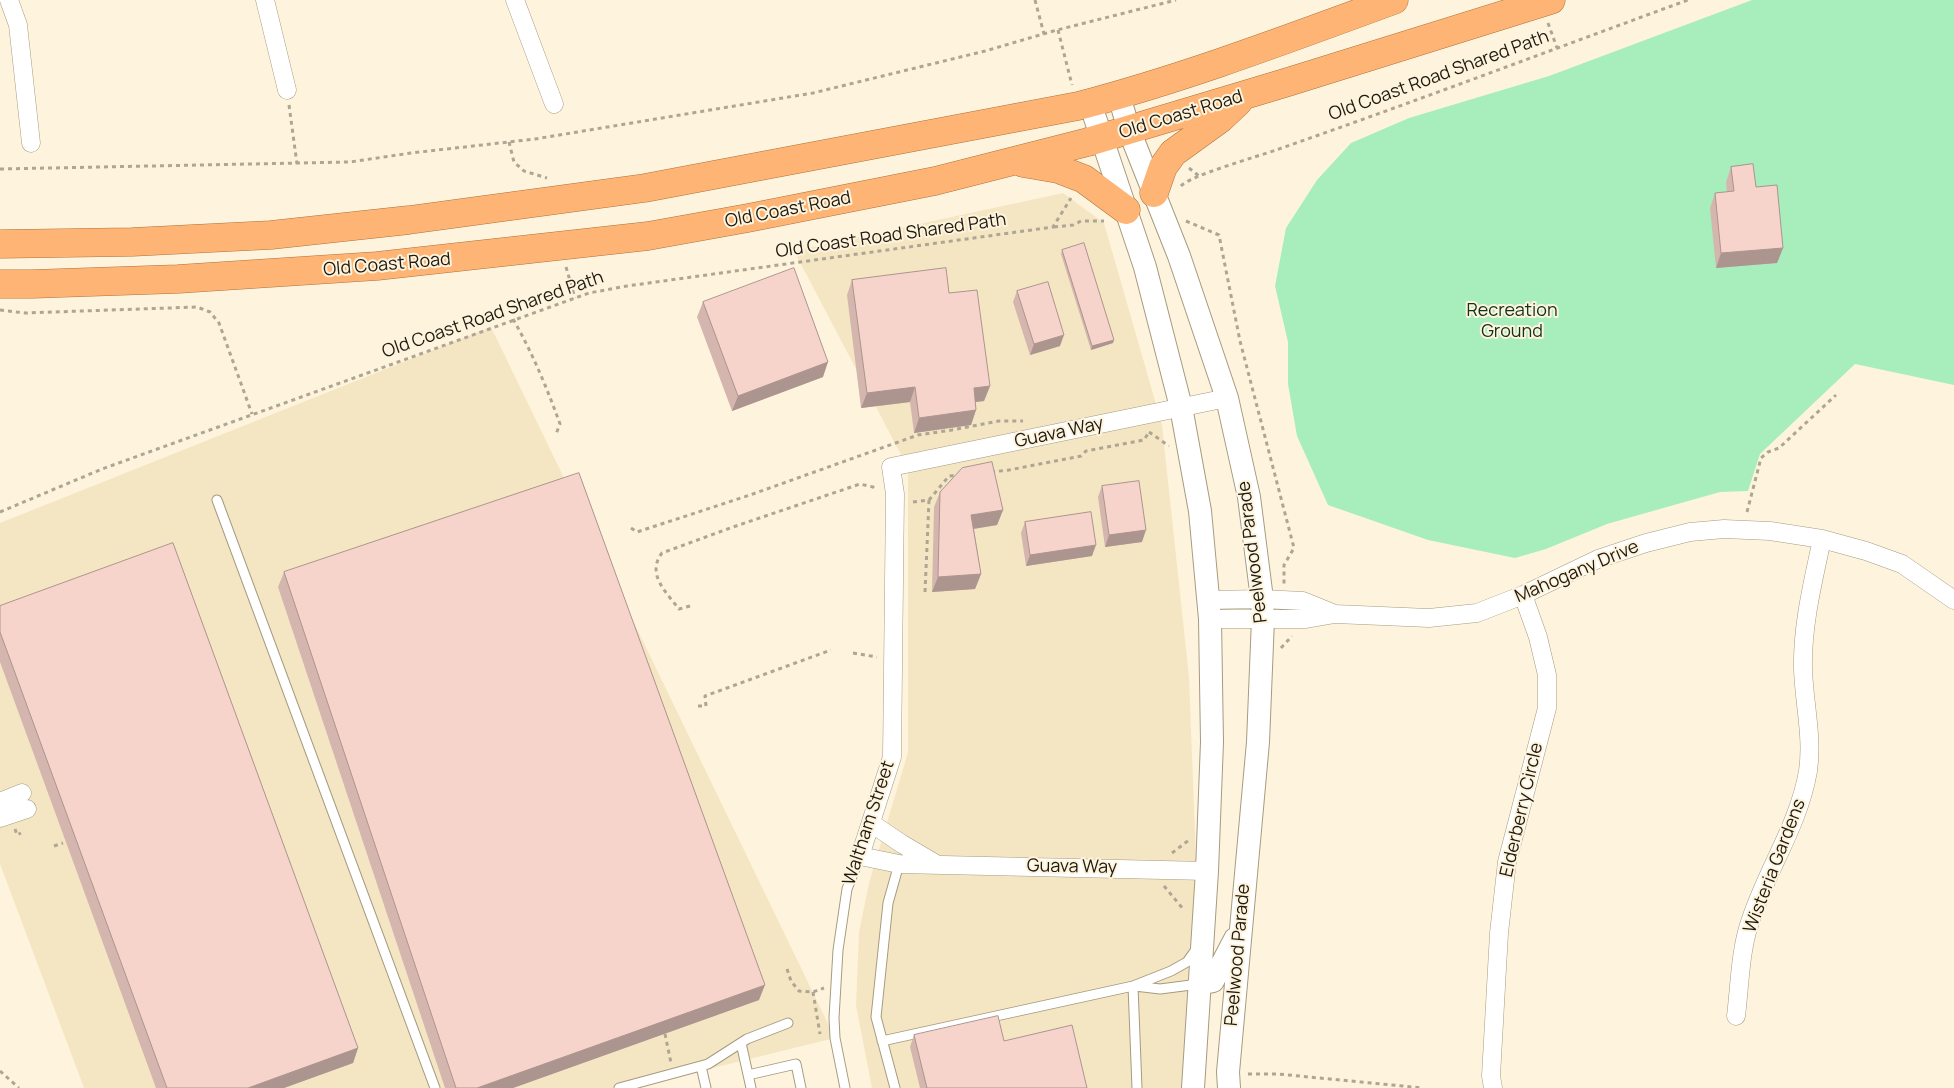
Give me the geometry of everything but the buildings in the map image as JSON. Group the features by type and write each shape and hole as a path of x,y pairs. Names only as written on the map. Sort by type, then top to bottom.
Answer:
{"highway":[{"name":"Old Coast Road","path":"0,244 132,242 242,236 409,220 645,188 1119,96 1249,53 1394,0"},
{"name":"Old Coast Road","path":"0,284 178,279 317,272 470,257 648,236 748,218 935,181 1101,138 1244,96 1551,0"},
{"path":"1154,193 1163,167 1172,153 1220,119 1244,96"},
{"path":"1013,161 1058,169 1084,179 1117,213"},
{"path":"0,290 32,284"}],"street":[{"path":"9,0 18,25 30,143"},
{"path":"265,0 287,90"},
{"path":"515,0 554,104"},
{"name":"Peelwood Parade","path":"1119,96 1129,130 1179,256 1227,398 1248,497 1262,609 1258,742 1228,1072 1237,1081"},
{"name":"Peelwood Parade","path":"1090,103 1101,138 1117,213 1145,267 1181,407 1200,511 1209,609 1212,742 1207,871 1193,1088"},
{"name":"Guava Way","path":"891,467 1227,398"},
{"name":"Waltham Street","path":"860,856 892,757 895,494 891,467"},
{"name":"Mahogany Drive","path":"1209,609 1262,609 1303,601 1335,614 1428,618 1477,613 1523,595 1598,559 1646,543 1690,532 1724,528 1770,531 1822,539 1902,564 1954,600"},
{"name":"Wisteria Gardens","path":"1736,1016 1743,950 1750,921 1761,891 1801,803 1808,769 1809,740 1803,671 1803,638 1822,539"},
{"name":"Elderberry Circle","path":"1493,1088 1491,1076 1499,932 1506,862 1547,708 1547,675 1538,637 1523,595"},
{"path":"0,802 24,801 0,818"},
{"name":"Guava Way","path":"871,823 936,864"},
{"name":"Guava Way","path":"860,856 899,864 1207,871"},
{"path":"1199,984 1213,980 1225,962 1242,925"}],"lane":[{"path":"217,500 436,1088"},
{"name":"Waltham Street","path":"845,1088 835,1038 834,1018 838,950 847,888 860,856"},
{"path":"895,1088 876,1017 888,903 899,864"},
{"path":"882,1041 1133,986 1171,971 1187,962 1203,939"},
{"path":"1133,986 1160,989 1199,984"},
{"path":"1133,986 1137,1088"},
{"path":"619,1088 643,1085 708,1064 741,1043 788,1023"},
{"path":"741,1043 750,1088"},
{"path":"748,1074 796,1064 801,1088"},
{"path":"701,1066 706,1088"}],"path":[{"path":"1035,0 1044,34"},
{"path":"0,169 350,162 535,139 794,97 985,51 1176,0"},
{"name":"Old Coast Road Shared Path","path":"1199,176 1277,150 1688,0"},
{"path":"287,90 297,164"},
{"path":"1053,228 1072,197"},
{"name":"Old Coast Road Shared Path","path":"0,512 102,469 589,293 627,286 1053,228 1073,225 1081,221 1109,221 1117,213"},
{"path":"0,310 25,313 197,307 210,312 219,323 252,414"},
{"path":"513,319 552,401 560,424 556,434"},
{"path":"1743,516 1747,513 1761,458 1768,452 1779,448 1836,395"},
{"path":"1142,415 1146,430 1175,451"},
{"path":"631,528 637,532 759,492 918,435 999,421 1031,421"},
{"path":"925,592 929,500"},
{"path":"655,573 679,609 690,606"},
{"path":"698,706 706,706 705,696 831,650"},
{"path":"853,653 885,658"},
{"path":"1185,911 1164,887 1166,858 1192,837"},
{"path":"54,846 63,843"},
{"path":"0,1071 19,1088"},
{"path":"1237,1081 1278,1074 1423,1088"}],"shaded area":[{"path":"1063,193 1104,223 1162,425 1189,677 1197,886 1186,1088 872,1088 856,1006 859,932 869,883 908,752 908,468 794,251"},
{"path":"491,327 835,1038 631,1088 84,1088 0,864 0,523"}],"green space":[{"name":"Recreation Ground","path":"1752,0 1954,0 1954,385 1855,364 1760,454 1748,491 1720,492 1607,524 1546,549 1515,558 1428,540 1328,505 1297,436 1288,384 1288,342 1275,286 1286,228 1317,180 1351,143 1409,118 1549,76"}]}
